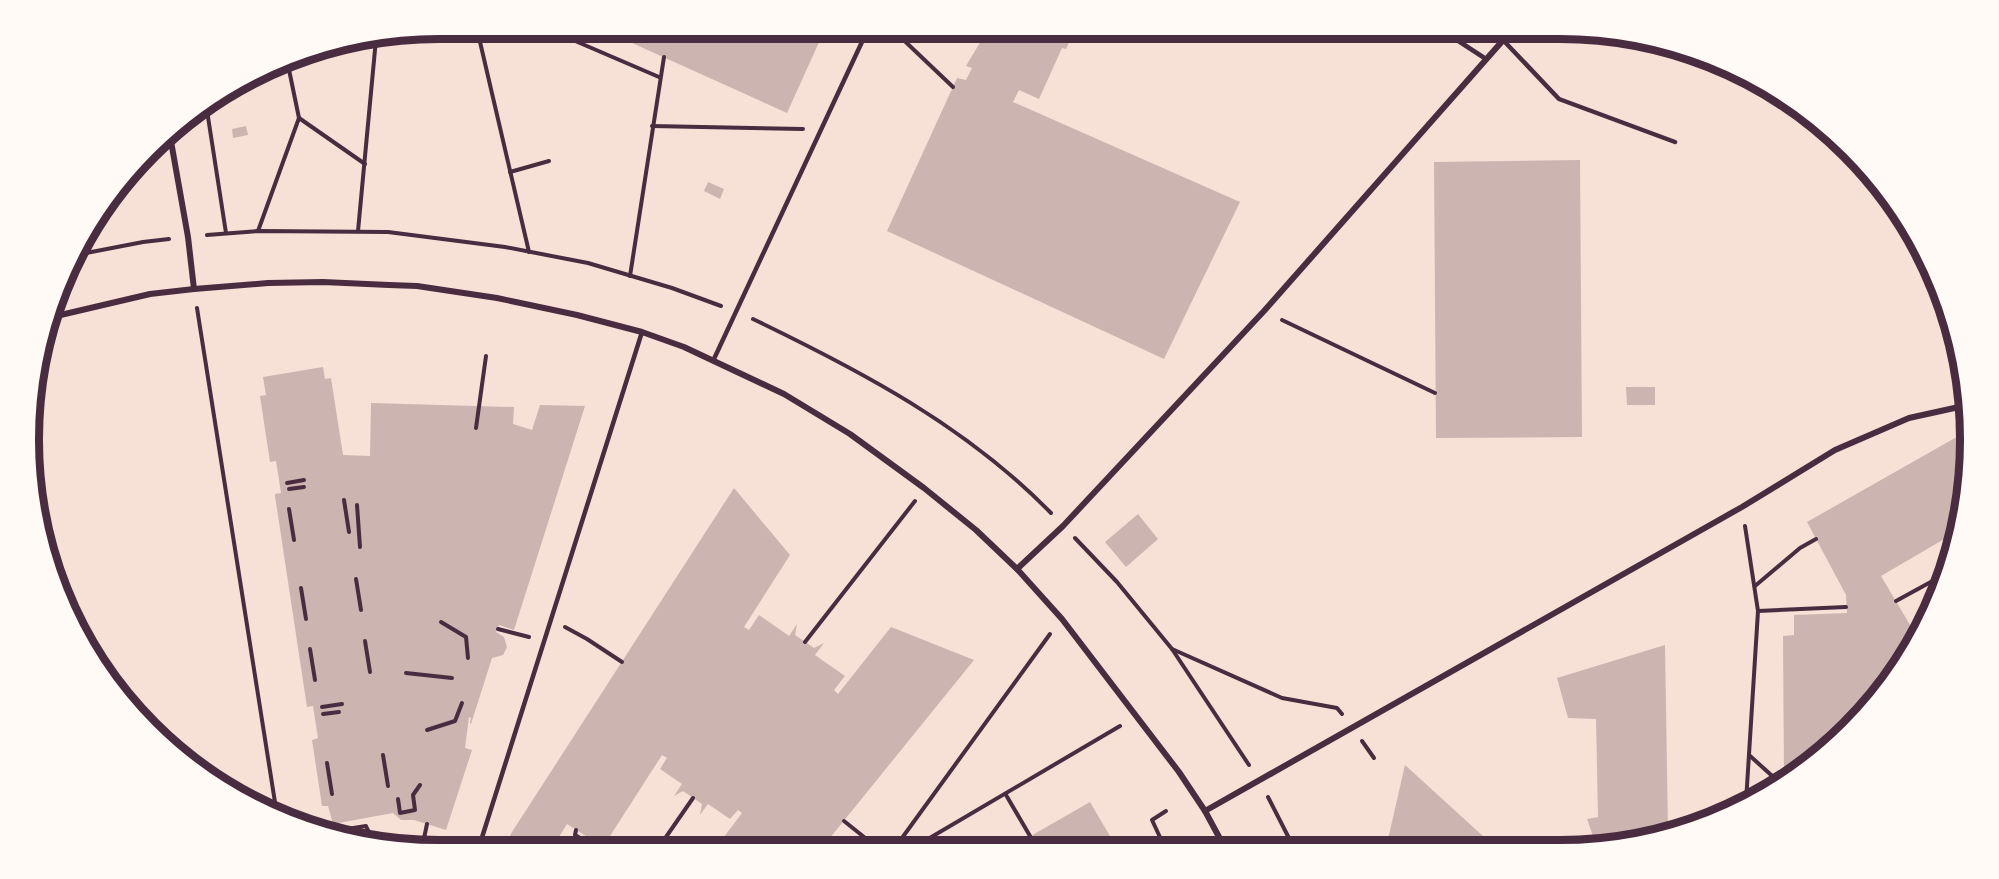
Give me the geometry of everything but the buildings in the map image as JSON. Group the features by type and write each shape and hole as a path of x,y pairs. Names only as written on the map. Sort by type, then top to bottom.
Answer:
{"street":[{"path":"1017,569 1064,526 1264,311 1503,40"},
{"path":"171,142 188,237 194,289"},
{"path":"59,315 150,294 194,289 268,283 323,282 417,286 497,298 577,315 642,332 684,347 784,394 850,434 924,488 976,530 1017,569 1062,619 1137,716 1205,811 1221,840"},
{"path":"1205,811 1742,507 1835,450 1909,418 1959,407"}],"lane":[{"path":"713,361 863,39"},
{"path":"1457,39 1486,59"},
{"path":"1503,40 1559,99 1675,142"},
{"path":"481,840 642,332"}],"path":[{"path":"480,39 529,252"},
{"path":"571,39 659,77"},
{"path":"903,39 953,87"},
{"path":"358,231 376,44"},
{"path":"630,276 659,77 664,57"},
{"path":"258,231 299,118 289,68"},
{"path":"207,113 226,233"},
{"path":"299,118 365,164"},
{"path":"652,126 822,130"},
{"path":"510,172 549,161"},
{"path":"194,289 277,806"},
{"path":"1264,311 1435,393"},
{"path":"476,428 486,356"},
{"path":"302,480 288,484 302,486"},
{"path":"805,642 924,488"},
{"path":"344,500 349,532"},
{"path":"357,505 360,547"},
{"path":"1742,507 1758,611 1747,794"},
{"path":"289,508 294,540"},
{"path":"1754,586 1800,548 1816,539"},
{"path":"356,579 361,610"},
{"path":"1896,601 1935,580"},
{"path":"301,588 306,619"},
{"path":"1758,611 1846,607"},
{"path":"900,840 1062,619"},
{"path":"441,622 466,637 468,658"},
{"path":"498,629 544,642"},
{"path":"587,639 622,662"},
{"path":"365,641 370,672"},
{"path":"310,649 315,680"},
{"path":"1172,649 1282,698 1337,708 1374,758"},
{"path":"406,673 452,678"},
{"path":"427,730 455,721 462,703"},
{"path":"321,707 342,704"},
{"path":"322,714 339,712"},
{"path":"927,840 1137,716"},
{"path":"383,755 388,786"},
{"path":"1749,755 1774,778"},
{"path":"327,763 332,794"},
{"path":"1259,780 1290,840"},
{"path":"398,799 400,813 415,810 413,795 420,785"},
{"path":"1006,795 1030,836"},
{"path":"664,840 693,798"},
{"path":"1161,840 1152,820 1166,811"},
{"path":"844,821 868,840"},
{"path":"424,839 427,824"},
{"path":"348,829 366,826 370,834"},
{"path":"576,830 575,836 582,840"}]}
